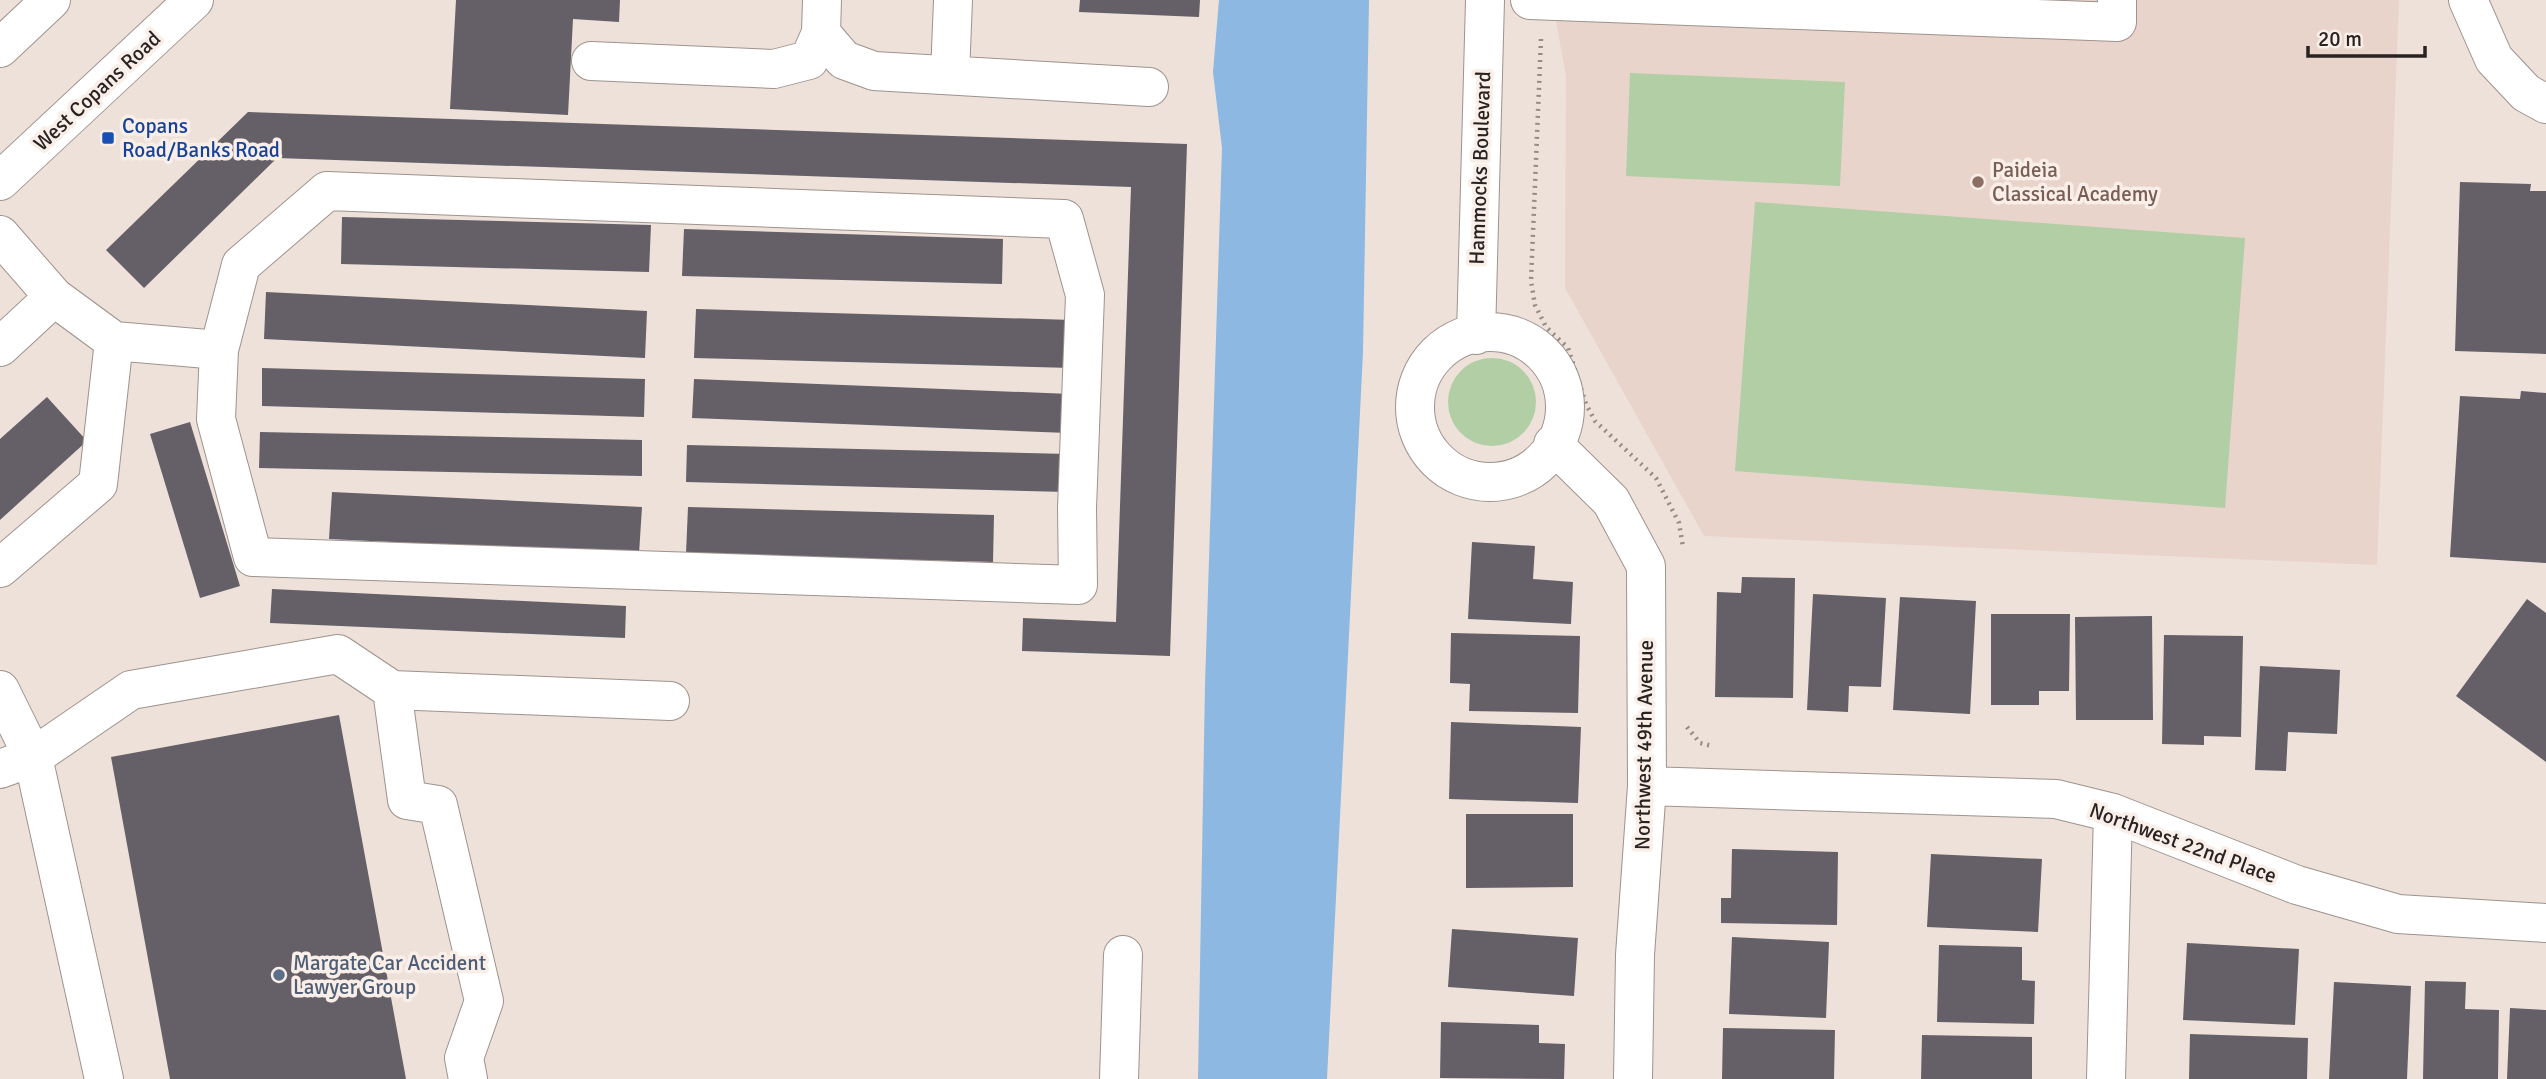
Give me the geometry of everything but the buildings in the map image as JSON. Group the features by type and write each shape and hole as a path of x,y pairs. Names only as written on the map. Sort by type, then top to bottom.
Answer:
{"street":[{"path":"0,48 51,0"},
{"name":"West Copans Road","path":"0,181 194,0"},
{"path":"950,75 953,0"},
{"name":"Hammocks Boulevard","path":"1476,335 1485,0"},
{"path":"1530,0 2026,8 2117,22 2117,0"},
{"path":"2468,0 2494,59 2526,93 2546,104"},
{"path":"821,16 844,60 874,71 1149,87"},
{"path":"591,61 774,69 809,60 821,16"},
{"path":"327,191 1064,219 1085,295 1077,508 1078,585 253,557 216,419 219,350 241,265 327,191"},
{"path":"0,235 54,298 114,341 219,350"},
{"path":"0,347 54,298"},
{"path":"1496,330 1522,338 1541,350 1556,369 1565,391 1566,414 1560,437 1553,444 1528,473 1503,482 1477,481 1452,472 1432,455 1419,433 1415,408 1418,382 1431,359 1451,342 1496,330"},
{"path":"0,568 98,484 114,341"},
{"name":"Northwest 49th Avenue","path":"1553,444 1611,501 1646,566 1647,786 1635,956 1633,1079"},
{"path":"16,763 131,690 338,654 392,690 670,701"},
{"path":"0,690 16,763 104,1079"},
{"path":"392,690 407,800 438,805 484,1001 464,1058 468,1079"},
{"name":"Northwest 22nd Place","path":"1647,786 2056,799 2113,813 2297,885 2398,914 2546,923"},
{"path":"2106,1079 2113,813"},
{"path":"1119,1079 1123,955"}],"path":[{"path":"1536,0 1542,46 1531,281 1535,306 1546,327 1568,348 1586,404 1595,421 1656,478 1679,523 1683,550"},
{"path":"1686,716 1687,726 1700,743 1722,748"}],"shaded area":[{"name":"Paideia Classical Academy","path":"1552,0 2399,0 2377,565 1704,536 1565,288 1566,76"}],"green space":[{"path":"1630,73 1845,82 1840,186 1626,176"},
{"path":"1755,202 2245,238 2225,508 1735,471"},
{"path":"1492,358 1509,362 1523,371 1532,385 1536,402 1532,419 1523,433 1509,442 1492,446 1475,442 1461,433 1452,419 1448,402 1452,385 1461,371 1475,362"}],"water":[{"path":"1219,0 1369,0 1363,352 1327,1079 1198,1079 1205,686 1222,148 1213,72"}],"place":[{"name":"Copans Road/Banks Road","path":"108,138"},
{"name":"Paideia Classical Academy","path":"1978,182"},
{"name":"Margate Car Accident Lawyer Group","path":"279,975"}]}
